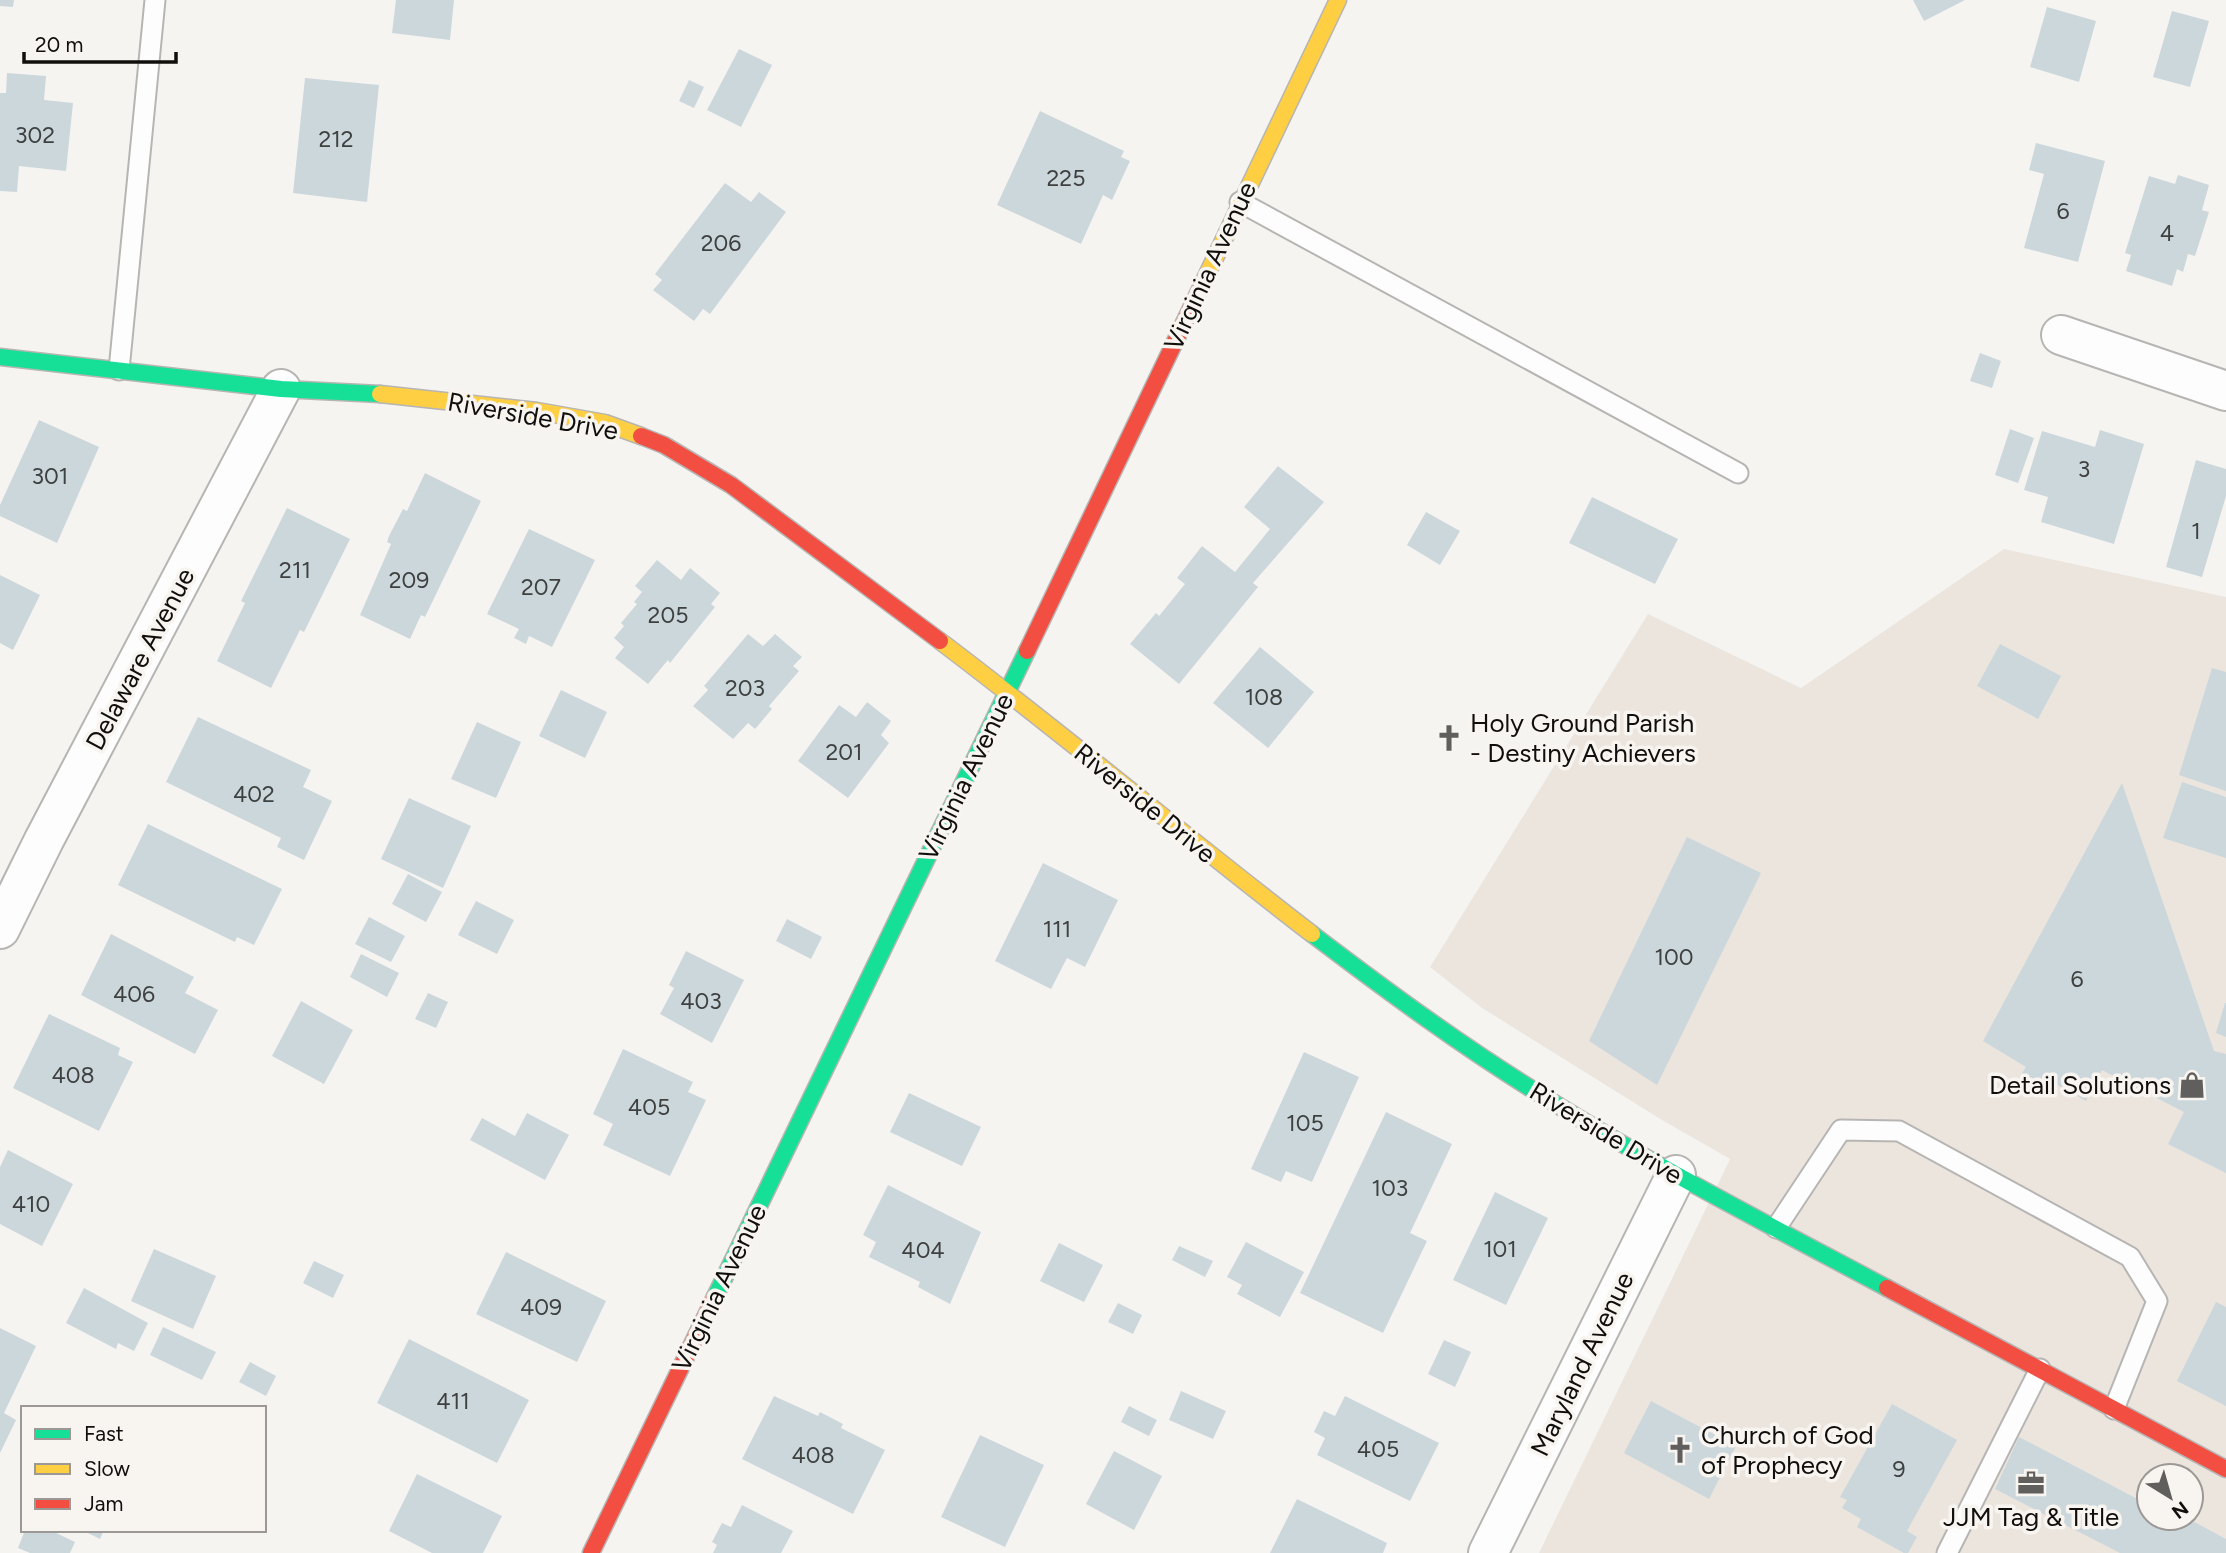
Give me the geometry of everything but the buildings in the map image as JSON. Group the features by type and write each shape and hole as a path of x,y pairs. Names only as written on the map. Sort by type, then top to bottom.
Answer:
{"street":[{"name":"Virginia Avenue","path":"591,1553 1338,0"},
{"path":"2061,335 2226,391"},
{"name":"Riverside Drive","path":"0,356 281,389 357,392 537,411 605,423 663,445 731,485 1007,692 1209,855 1368,975 1451,1036 1542,1096 1675,1175 2226,1469"},
{"name":"Delaware Avenue","path":"0,929 281,389"},
{"name":"Maryland Avenue","path":"1488,1553 1675,1175"}],"lane":[{"path":"120,370 155,0"},
{"path":"1240,202 1738,473"},
{"path":"1776,1228 1842,1130 1899,1131 2130,1257 2157,1301 2114,1409"},
{"path":"1947,1553 2040,1369"}],"shaded area":[{"path":"2004,549 2226,597 2226,1553 1539,1553 1730,1159 1482,1008 1430,967 1648,614 1801,688"}],"traffic: fast":[{"path":"0,357 281,389 380,394"},
{"path":"715,1297 1027,651"},
{"path":"1312,934 1455,1038 1585,1122 1713,1195 1887,1288"}],"traffic: slow":[{"path":"1204,281 1338,0"},
{"path":"380,394 537,411 605,423 641,436"},
{"path":"940,641 1312,934"}],"traffic: jam":[{"path":"1027,651 1204,281"},
{"path":"641,436 664,445 731,485 940,641"},
{"path":"1887,1288 2226,1469"},
{"path":"591,1553 715,1297"}],"place":[{"name":"Holy Ground Parish - Destiny Achievers","path":"1449,738"},
{"name":"Detail Solutions","path":"2192,1085"},
{"name":"Church of God of Prophecy","path":"1680,1450"},
{"name":"JJM Tag & Title","path":"2031,1483"}]}
